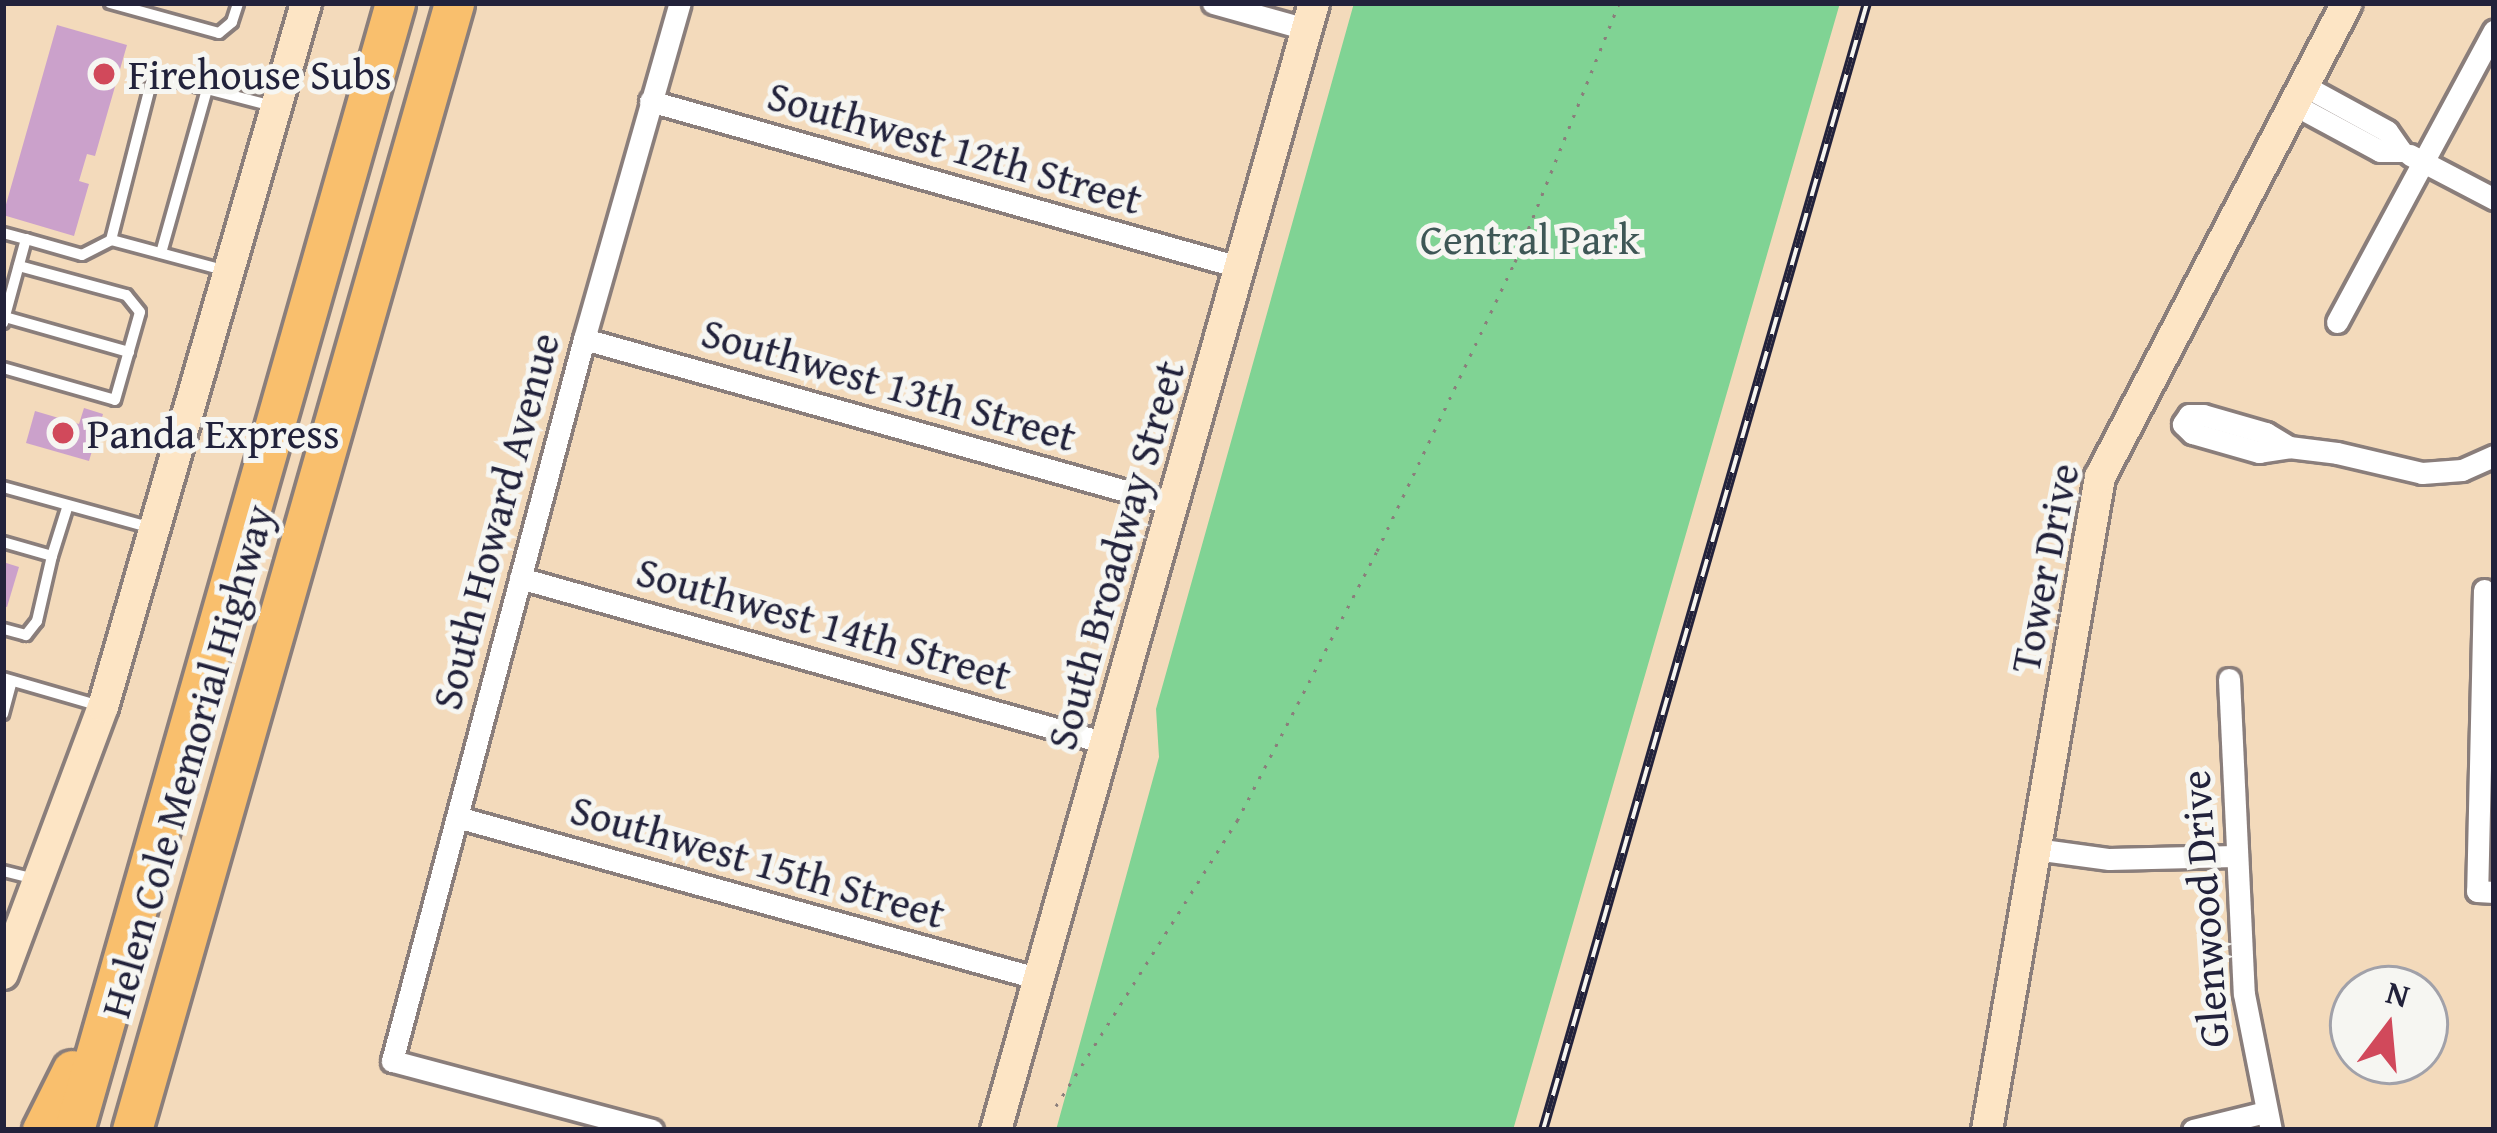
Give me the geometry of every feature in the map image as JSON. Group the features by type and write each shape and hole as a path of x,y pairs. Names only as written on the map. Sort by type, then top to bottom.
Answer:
{"highway":[{"name":"Helen Cole Memorial Highway","path":"74,1130 395,3"},
{"name":"Helen Cole Memorial Highway","path":"132,1130 454,3"},
{"path":"42,1130 115,985"},
{"path":"151,1130 164,1016"}],"street":[{"path":"4,971 103,707 306,3"},
{"name":"South Howard Avenue","path":"652,1130 392,1061 584,339 680,3"},
{"path":"1213,3 1310,16"},
{"name":"Tower Drive","path":"1987,1130 2100,477 2347,3"},
{"name":"South Broadway Street","path":"996,1130 1310,16"},
{"path":"2337,322 2411,156 2494,31"},
{"path":"2298,95 2380,151 2411,156 2494,200"},
{"name":"Southwest 12th Street","path":"650,101 1239,267"},
{"name":"Southwest 13th Street","path":"584,339 1172,504"},
{"path":"2289,447 2422,473 2462,470 2494,456"},
{"name":"Southwest 14th Street","path":"520,578 1106,743"},
{"path":"2484,590 2486,891"},
{"name":"Glenwood Drive","path":"2229,680 2244,994 2268,1121"},
{"name":"Southwest 15th Street","path":"457,817 1040,980"},
{"path":"2036,849 2109,860 2235,856"},
{"path":"2193,1130 2268,1121"}],"lane":[{"path":"110,3 219,33 232,22 238,3"},
{"path":"111,240 153,75 276,107"},
{"path":"161,253 207,89"},
{"path":"3,233 82,255 111,240 229,271"},
{"path":"26,239 4,321 129,352"},
{"path":"3,368 115,400 140,313 136,301 19,266"},
{"path":"3,487 155,529"},
{"path":"3,628 26,635 37,621 68,505"},
{"path":"3,542 52,556"},
{"path":"3,714 8,679 103,707"},
{"path":"3,871 41,881"}],"path":[{"path":"1056,1106 1237,820 1377,551 1515,262 1619,3"}],"green space":[{"name":"Central Park","path":"1354,3 1840,3 1513,1130 1056,1130 1159,757 1156,709"}],"building":[{"path":"57,25 127,45 95,156 87,154 79,181 89,184 74,236 3,215"},
{"name":"Panda Express","path":"84,408 103,414 89,461 26,443 35,411 79,424"},
{"path":"3,562 19,567 7,607 3,606"}],"railway":[{"path":"1543,1130 1867,3"}],"place":[{"name":"Firehouse Subs","path":"104,74"},
{"name":"Panda Express","path":"63,433"}]}
